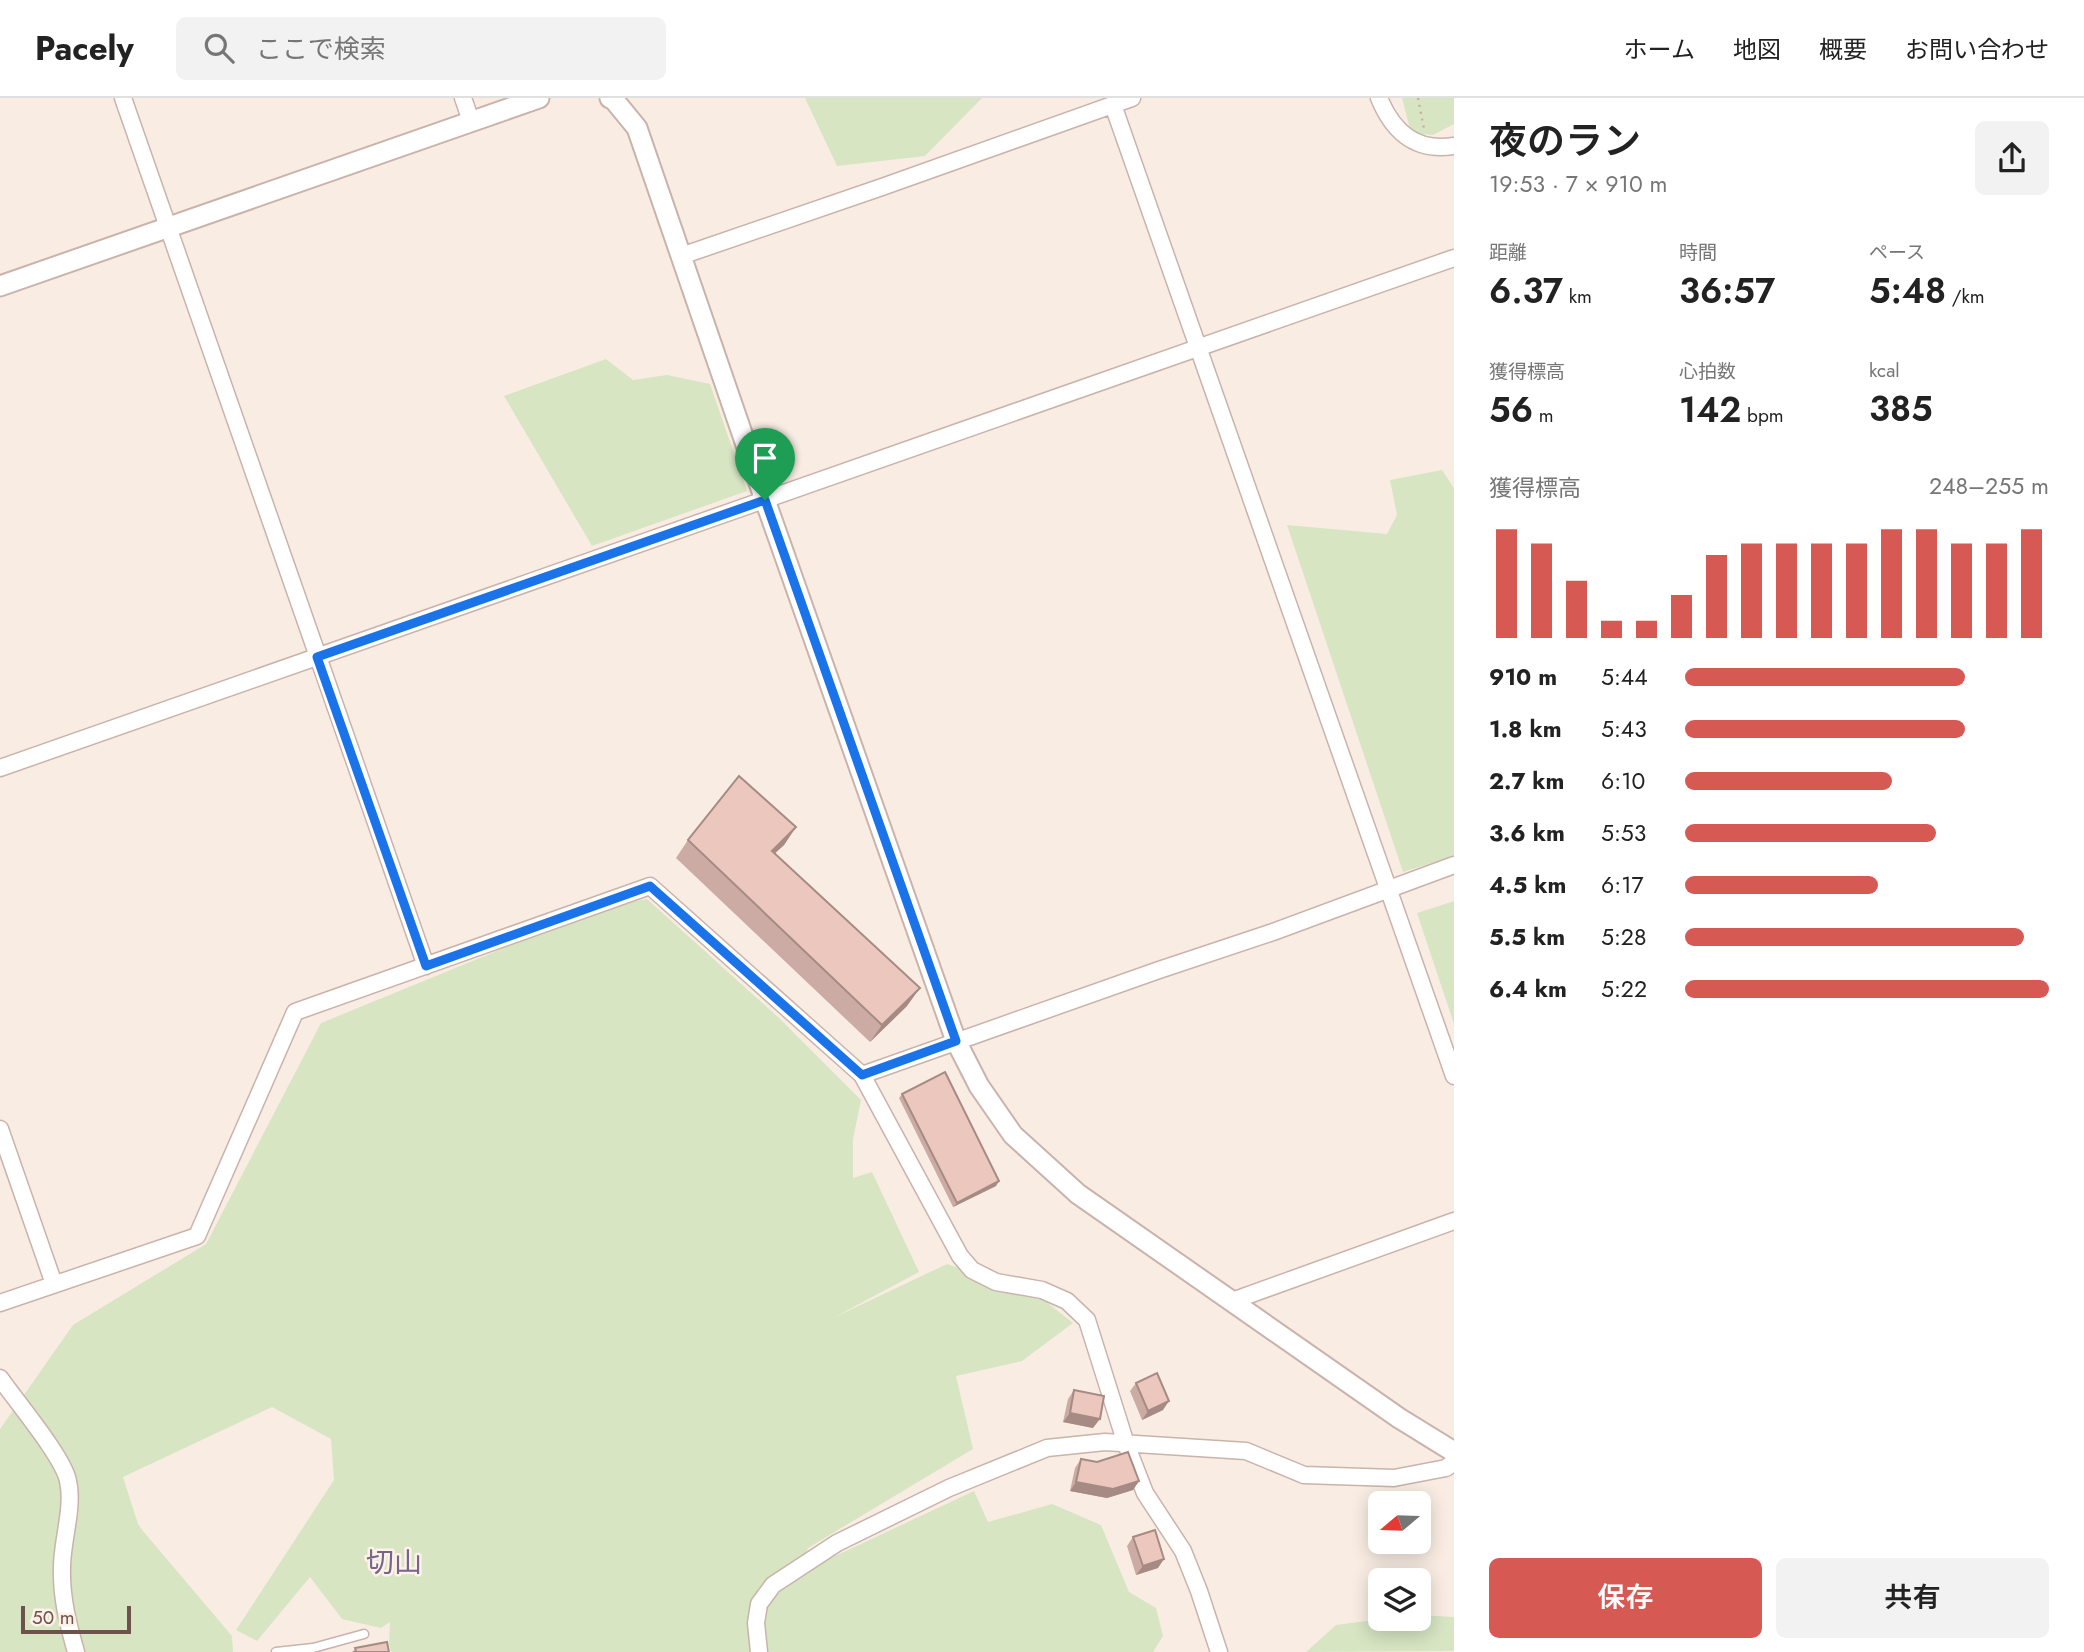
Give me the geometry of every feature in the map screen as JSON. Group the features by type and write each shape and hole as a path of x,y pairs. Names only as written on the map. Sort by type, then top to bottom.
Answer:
{"street":[{"path":"123,98 426,966"},
{"path":"463,98 471,121"},
{"path":"0,286 539,98"},
{"path":"610,98 637,128 956,1041 979,1086 1013,1135 1078,1194 1399,1418 1454,1452"},
{"path":"681,256 1132,98"},
{"path":"1379,98 1387,116 1401,132 1424,146 1454,146"},
{"path":"1113,105 1454,1076"},
{"path":"0,768 1454,258"},
{"path":"862,1075 1273,932 1454,865"},
{"path":"0,1303 197,1236 295,1012 650,886 862,1075 960,1256 972,1270 996,1282 1042,1290 1067,1301 1087,1320 1126,1444 1145,1493 1183,1551 1219,1652"},
{"path":"0,1129 54,1284"},
{"path":"1232,1301 1454,1221"},
{"path":"0,1378 55,1456 68,1480 69,1499 61,1566 62,1591 76,1652"},
{"path":"759,1652 755,1623 759,1604 773,1585 837,1543 949,1488 1046,1448 1105,1442 1246,1451 1304,1475 1394,1478 1446,1468 1454,1462"}],"lane":[{"path":"276,1652 313,1648 364,1634"}],"path":[{"path":"1418,98 1424,123 1424,146"}],"green space":[{"path":"805,98 982,98 925,156 837,166"},
{"path":"1402,98 1454,98 1454,124 1433,135 1411,133"},
{"path":"606,359 633,380 667,375 710,384 747,491 592,546 504,396"},
{"path":"1442,470 1454,488 1454,856 1403,872 1287,525 1387,534 1397,515 1390,480"},
{"path":"647,899 778,1017 861,1100 853,1139 853,1178 872,1172 919,1272 833,1318 947,1264 1039,1296 1073,1323 1022,1361 956,1376 973,1449 808,1548 801,1572 974,1491 988,1522 1052,1504 1101,1525 1129,1592 1156,1608 1163,1636 1153,1652 391,1652 390,1622 381,1628 342,1619 310,1577 257,1641 236,1630 334,1480 331,1439 272,1407 123,1477 138,1524 232,1636 233,1652 0,1652 0,1429 73,1325 206,1244 321,1023 492,953 584,911"},
{"path":"1454,901 1454,1024 1417,913"},
{"path":"1431,1616 1454,1617 1454,1651 1306,1652 1336,1625 1368,1621 1368,1631 1431,1631"}],"building":[{"path":"739,776 796,827 772,851 920,988 882,1025 688,840"},
{"path":"945,1072 999,1181 957,1203 902,1094"},
{"path":"1157,1373 1169,1401 1148,1411 1136,1383"},
{"path":"1074,1390 1104,1396 1100,1419 1070,1413"},
{"path":"1128,1452 1139,1481 1113,1489 1076,1482 1081,1459 1097,1462"},
{"path":"1155,1530 1164,1559 1143,1566 1133,1537"},
{"path":"387,1642 389,1652 353,1652 356,1651 355,1648"}],"district":[{"name":"切山","path":"394,1562"}],"route":[{"path":"765,500 956,1041 862,1075 650,886 426,966 317,657 765,500"}]}
